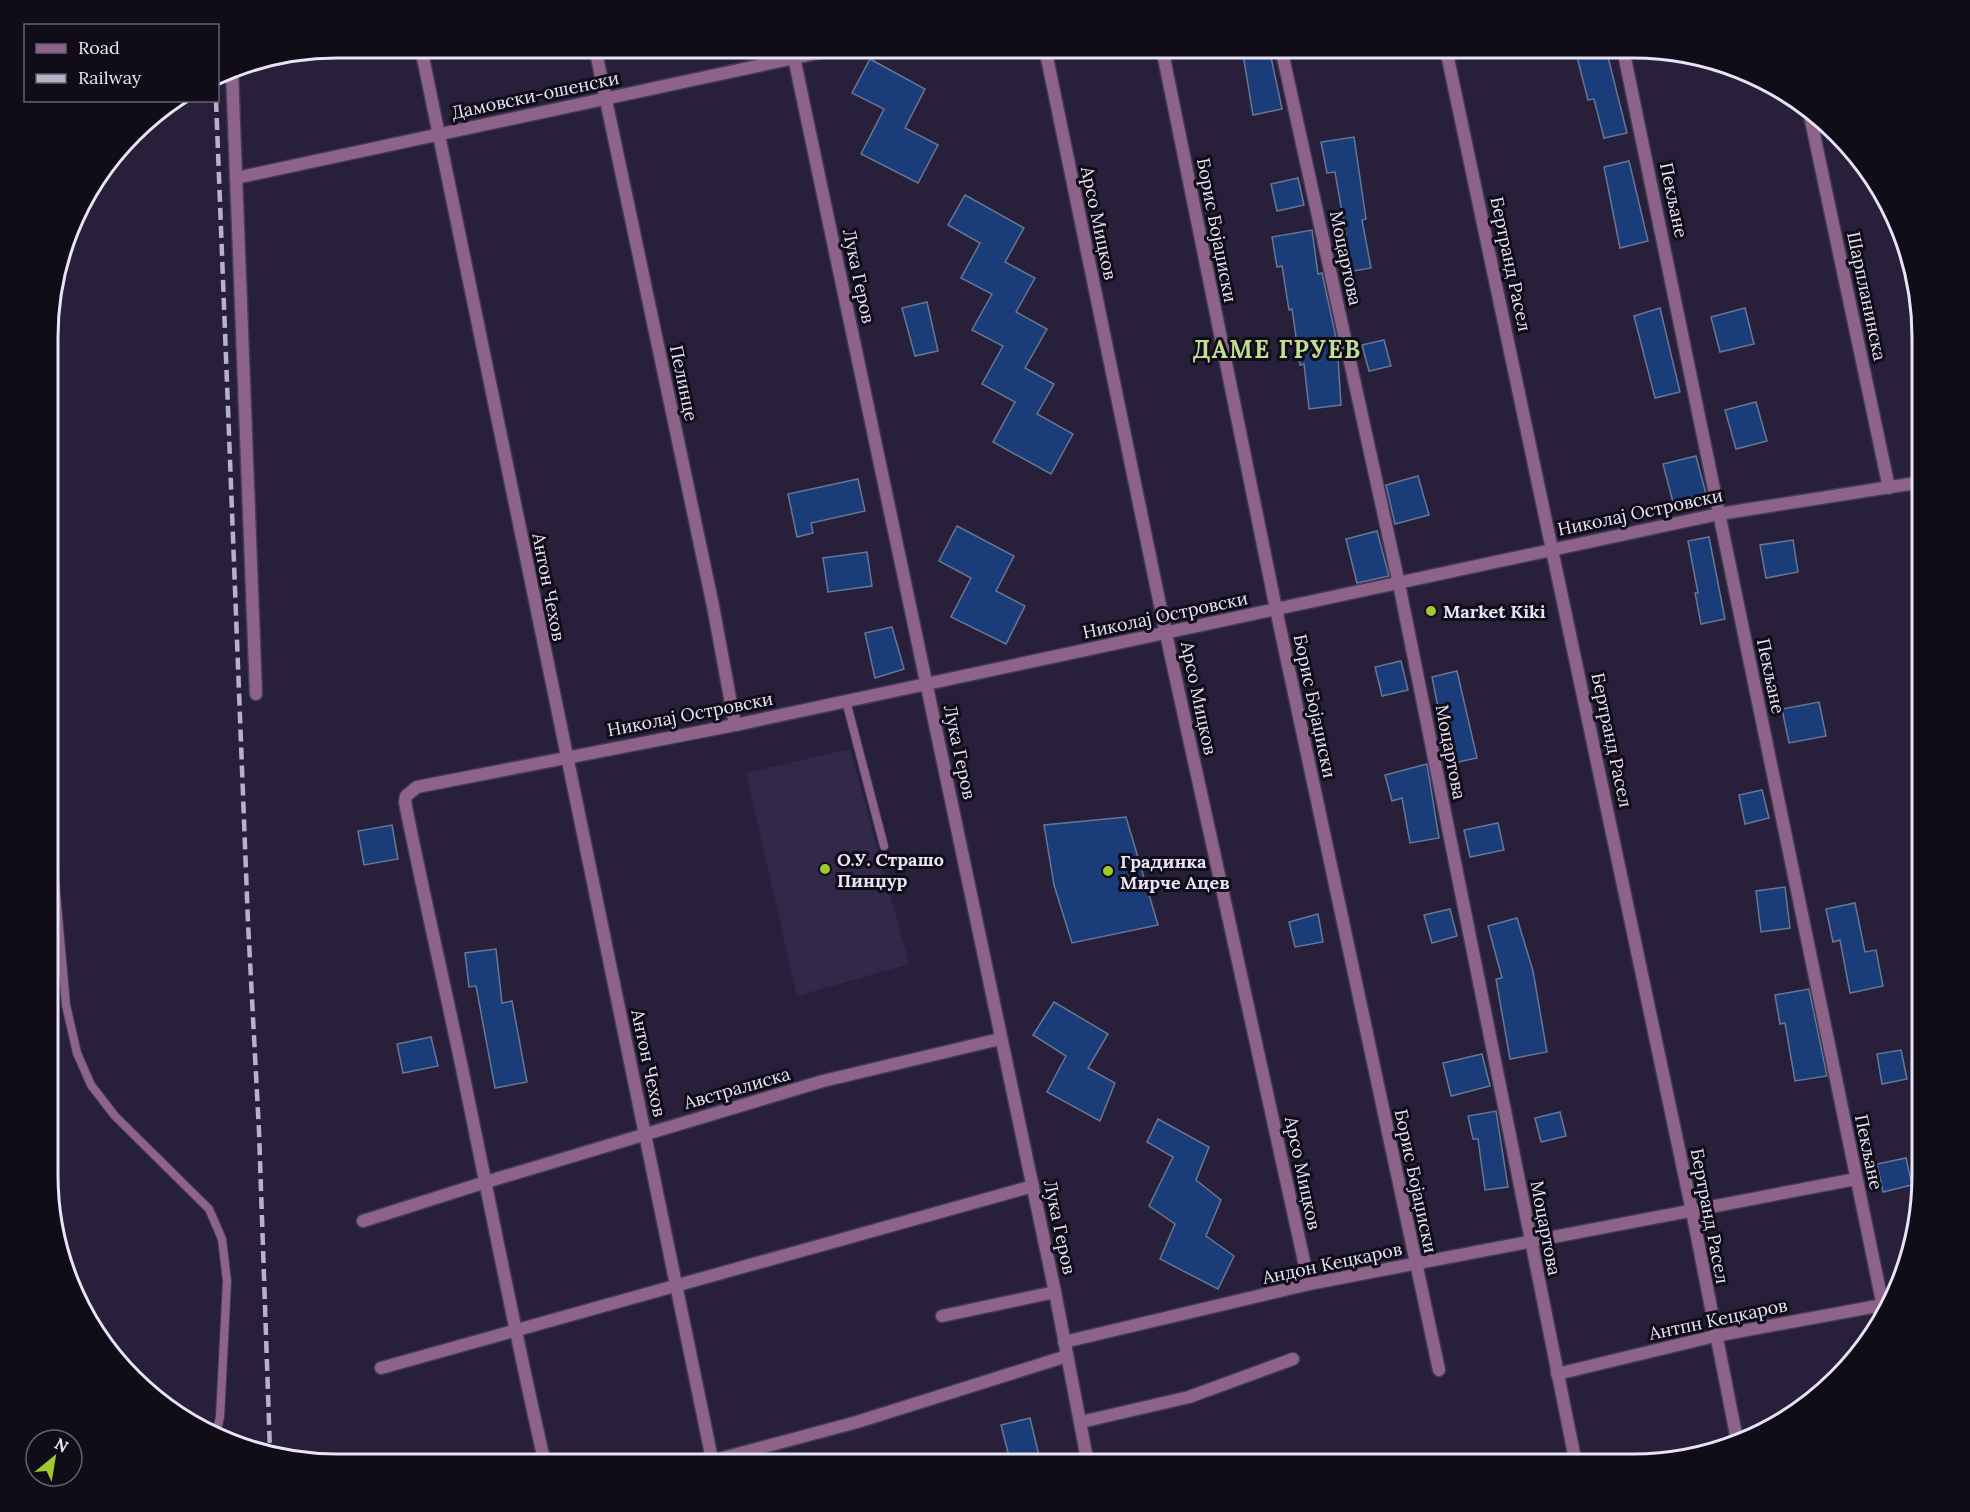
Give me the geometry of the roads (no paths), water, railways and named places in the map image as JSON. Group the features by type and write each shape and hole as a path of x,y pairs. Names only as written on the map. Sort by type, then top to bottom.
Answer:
{"street":[{"name":"Антон Чехов","path":"423,58 712,1454"},
{"name":"Пелинце","path":"597,58 735,725"},
{"name":"Дамовски-ошенски","path":"236,178 606,99 774,58"},
{"name":"Лука Геров","path":"795,58 1055,1292 1087,1454"},
{"name":"Арсо Мицков","path":"1047,58 1166,634 1309,1284"},
{"name":"Борис Бојаџиски","path":"1163,58 1275,609 1439,1370"},
{"name":"Моцартова","path":"1283,58 1399,584 1574,1454"},
{"name":"Бертранд Расел","path":"1448,58 1554,548 1692,1211 1736,1433"},
{"name":"Пекљане","path":"1625,58 1856,1179 1883,1298"},
{"path":"232,79 256,694"},
{"name":"Шарпланинска","path":"1812,124 1889,488"},
{"name":"Николај Островски","path":"486,1182 426,911 405,802 406,796 417,787 735,725 1719,514 1912,484"},
{"name":"Австралиска","path":"363,1221 645,1133 823,1081 1000,1039"},
{"name":"Андон Кецкаров","path":"1064,1342 1309,1284 1856,1179"},
{"path":"486,1182 542,1454"},
{"path":"381,1368 1032,1186"},
{"path":"942,1316 1055,1292"},
{"name":"Антпн Кецкаров","path":"1557,1374 1715,1336 1877,1308"},
{"path":"739,1454 857,1422 1067,1356"},
{"path":"1082,1422 1189,1397 1293,1359"}],"lane":[{"path":"846,701 884,846"},
{"path":"58,910 66,1005 77,1053 91,1085 115,1116 208,1209 222,1239 227,1281 218,1427"}],"railway":[{"path":"216,102 270,1445"}],"place":[{"name":"Market Kiki","path":"1431,611"},
{"name":"О.У. Страшо Пинџур","path":"825,869"},
{"name":"Градинка Мирче Ацев","path":"1108,871"}],"district":[{"name":"ДАМЕ ГРУЕВ","path":"1277,349"}]}
